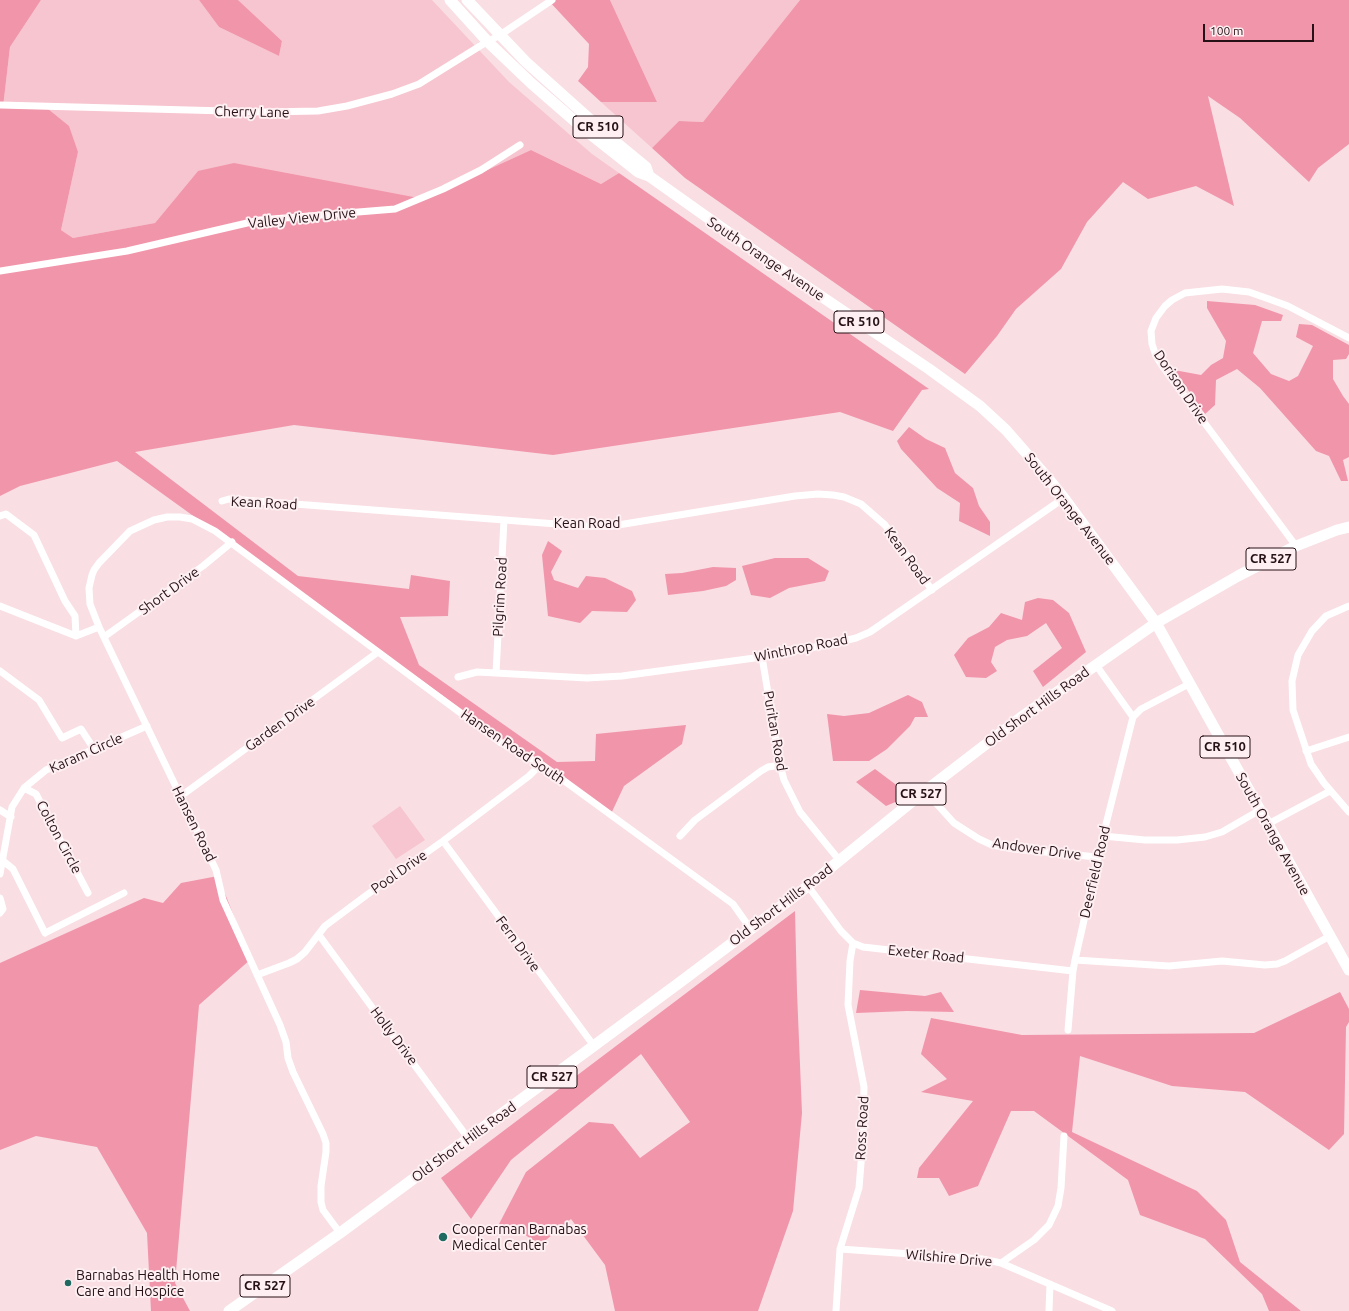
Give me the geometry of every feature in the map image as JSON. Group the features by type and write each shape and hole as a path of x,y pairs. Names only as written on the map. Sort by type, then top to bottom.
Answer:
{"main road":[{"name":"South Orange Avenue","path":"450,0 488,42 531,83 585,130 638,172 649,176 717,226 929,369 980,406 1006,430 1064,498 1156,623 1349,970"},
{"name":"South Orange Avenue","path":"467,0 530,67 646,167 649,176"},
{"name":"Old Short Hills Road","path":"229,1311 340,1233 594,1046 808,886 925,791 1020,718 1096,664 1156,623 1238,576 1296,546 1337,530 1349,527"}],"street":[{"name":"Cherry Lane","path":"0,104 264,112 318,111 347,106 392,94 419,84 500,35 552,0"},
{"name":"Valley View Drive","path":"0,271 127,251 260,220 394,209 443,189 481,170 520,145"},
{"name":"Dorison Drive","path":"1296,546 1163,367 1156,356 1152,344 1152,331 1156,318 1164,306 1172,300 1185,293 1222,289 1249,292 1288,306 1349,338"},
{"name":"Kean Road","path":"222,501 229,499 583,526 612,526 795,496 833,494 861,504 880,520 932,590"},
{"name":"Winthrop Road","path":"458,677 477,672 587,678 622,676 762,656 856,638 870,632 1064,498"},
{"path":"0,516 6,514 34,535 65,601 75,616 76,636"},
{"name":"Hansen Road","path":"232,542 192,519 167,517 154,520 130,531 98,564 92,575 89,588 90,604 99,627 216,870 222,900 280,1025 293,1072 324,1134 326,1152 321,1186 321,1202 323,1210 340,1233"},
{"name":"Pilgrim Road","path":"496,673 504,520"},
{"name":"Short Drive","path":"104,637 203,566 232,542"},
{"name":"Hansen Road South","path":"232,542 502,744 541,764 733,904 750,928"},
{"path":"0,606 76,636 99,627"},
{"path":"1349,606 1326,616 1312,631 1298,655 1292,681 1293,710 1310,764 1330,791 1349,812"},
{"name":"Garden Drive","path":"181,796 378,652"},
{"name":"Puritan Road","path":"762,656 780,765 784,780 798,808 806,820 840,861"},
{"path":"1096,664 1133,718 1141,709 1189,684"},
{"path":"0,671 39,700 62,738 81,729 94,749"},
{"name":"Deerfield Road","path":"1068,1030 1075,960 1103,836 1133,718"},
{"name":"Karam Circle","path":"0,874 12,807 24,788 46,770 146,726"},
{"path":"1306,751 1349,737"},
{"name":"Pool Drive","path":"257,975 297,959 305,952 325,926 388,879 443,841 529,776 541,764"},
{"path":"680,836 695,820 761,771 768,767 780,765"},
{"name":"Colton Circle","path":"24,788 36,794 88,893"},
{"name":"Andover Drive","path":"925,791 954,823 979,839 992,845 1014,849 1098,857"},
{"path":"1268,824 1330,791"},
{"path":"0,810 10,817"},
{"path":"1103,836 1145,840 1177,840 1205,837 1222,832 1260,810"},
{"name":"Fern Drive","path":"443,841 594,1046"},
{"path":"2,860 13,868 44,933 124,893"},
{"path":"808,886 841,931 854,944"},
{"path":"0,898 3,909 0,913"},
{"name":"Holly Drive","path":"318,935 468,1138"},
{"path":"1075,960 1169,966 1222,961 1265,965 1277,964 1330,936"},
{"name":"Exeter Road","path":"854,944 868,948 1073,971"},
{"name":"Ross Road","path":"836,1311 840,1250 859,1188 863,1139 864,1087 848,1005 851,954 854,944"},
{"name":"Wilshire Drive","path":"840,1250 982,1259 1002,1263 1034,1240 1049,1225 1058,1206 1061,1188 1064,1136"},
{"path":"1002,1263 1112,1311"},
{"path":"1049,1311 1050,1284"}],"shaded area":[{"path":"0,0 41,0 10,47 3,107 48,109 69,126 78,152 61,230 73,238 155,223 198,171 234,163 424,199 531,150 601,184 619,173 929,389 922,390 893,431 840,412 553,455 294,425 135,452 298,576 409,589 411,575 450,581 448,616 400,617 419,665 557,762 595,761 596,734 686,725 682,744 624,786 610,816 117,461 20,486 0,496"},
{"path":"41,0 199,0 219,27 279,56 282,41 238,0 432,0 509,82 592,154 619,173 601,184 531,150 424,199 198,171 155,223 73,238 61,230 78,152 3,107 10,47"},
{"path":"199,0 238,0 282,41 279,56 219,27"},
{"path":"548,0 610,0 657,102 601,102 578,81 588,67 589,44"},
{"path":"610,0 800,0 703,122 679,121 652,148 601,102 657,102"},
{"path":"800,0 1349,0 1349,144 1318,168 1309,182 1240,118 1208,96 1234,206 1196,186 1148,199 1123,182 1087,222 1061,269 1016,309 997,336 965,374 685,178 652,148 679,121 703,122"},
{"path":"1207,301 1255,305 1283,315 1281,321 1262,321 1253,353 1271,374 1289,381 1298,376 1313,346 1296,337 1299,324 1312,325 1349,345 1349,354 1346,359 1333,360 1333,379 1349,404 1349,457 1343,460 1348,481 1341,481 1329,456 1316,451 1260,388 1237,369 1216,380 1215,405 1205,414 1174,370 1201,375 1211,365 1223,358 1226,341 1207,308"},
{"path":"909,427 926,439 945,448 955,473 973,488 979,506 990,522 990,536 959,521 960,503 937,488 901,449 897,441"},
{"path":"548,541 562,551 551,572 554,580 578,588 586,576 605,578 632,591 636,600 627,612 592,611 580,623 548,616 542,555"},
{"path":"775,558 808,558 829,571 825,581 789,588 770,598 751,595 742,566"},
{"path":"713,567 736,568 736,580 726,586 703,591 668,595 665,574 682,573"},
{"path":"1038,598 1053,600 1069,613 1086,652 1043,687 1033,671 1062,648 1046,623 1027,636 1007,640 995,647 991,662 997,671 986,678 966,677 954,655 968,638 989,627 1001,613 1022,620 1025,602"},
{"path":"908,695 922,702 928,717 915,717 910,726 887,749 869,761 833,761 827,714 844,716 869,713"},
{"path":"875,769 895,784 906,788 907,797 886,806 856,782"},
{"path":"400,806 425,840 396,859 372,826"},
{"path":"218,876 251,959 199,1005 175,1283 190,1311 151,1311 147,1233 97,1147 36,1136 0,1150 0,963 144,898 163,903 181,883"},
{"path":"795,911 802,1113 793,1211 758,1311 615,1311 605,1265 571,1219 540,1245 518,1230 499,1224 526,1172 589,1122 613,1124 640,1158 690,1122 641,1054 511,1160 471,1219 441,1178"},
{"path":"860,990 925,996 941,992 954,1012 907,1011 856,1013"},
{"path":"1340,992 1349,1009 1349,1022 1346,1027 1344,1134 1329,1150 1245,1092 1172,1086 1080,1056 1072,1132 1197,1191 1226,1220 1240,1262 1301,1311 1269,1311 1262,1294 1205,1239 1140,1215 1128,1180 1034,1111 1011,1111 978,1186 949,1196 939,1178 917,1178 919,1168 973,1101 921,1092 947,1079 921,1054 931,1018 1022,1035 1254,1033"}],"place":[{"name":"Cooperman Barnabas Medical Center","path":"443,1237"},
{"name":"Barnabas Health Home Care and Hospice","path":"68,1283"}]}
